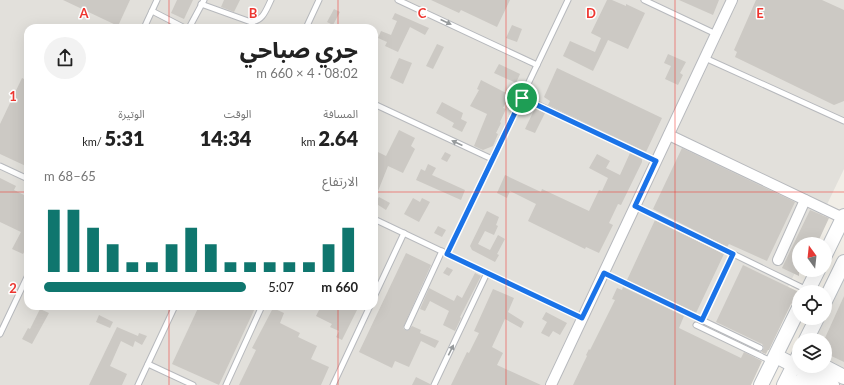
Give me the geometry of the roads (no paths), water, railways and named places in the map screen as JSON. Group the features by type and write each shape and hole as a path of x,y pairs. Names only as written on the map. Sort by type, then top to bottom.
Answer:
{"main road":[{"path":"832,241 844,217"},
{"path":"832,287 844,262"},
{"path":"762,385 792,323"},
{"path":"777,354 792,357"},
{"path":"784,385 792,368"},
{"path":"792,385 817,373"},
{"path":"820,373 832,385"},
{"path":"825,373 844,376"}],"street":[{"path":"551,385 732,0"},
{"path":"669,135 844,217"},
{"path":"778,260 806,200"}],"lane":[{"path":"146,24 157,0"},
{"path":"191,24 202,2 251,22 262,17 271,0"},
{"path":"308,24 319,0"},
{"path":"398,0 537,65"},
{"path":"407,327 492,159 568,0"},
{"path":"644,0 716,34"},
{"path":"152,11 178,24"},
{"path":"705,58 844,121"},
{"path":"522,98 656,161"},
{"path":"378,106 492,159"},
{"path":"0,166 24,177"},
{"path":"635,206 795,285"},
{"path":"378,221 582,318"},
{"path":"378,289 404,234"},
{"path":"702,320 733,254"},
{"path":"434,385 487,273"},
{"path":"604,273 760,348"},
{"path":"0,334 24,283"},
{"path":"138,385 173,310"},
{"path":"226,385 260,310"},
{"path":"333,385 368,310"},
{"path":"696,325 777,354"},
{"path":"148,364 193,385"}]}
